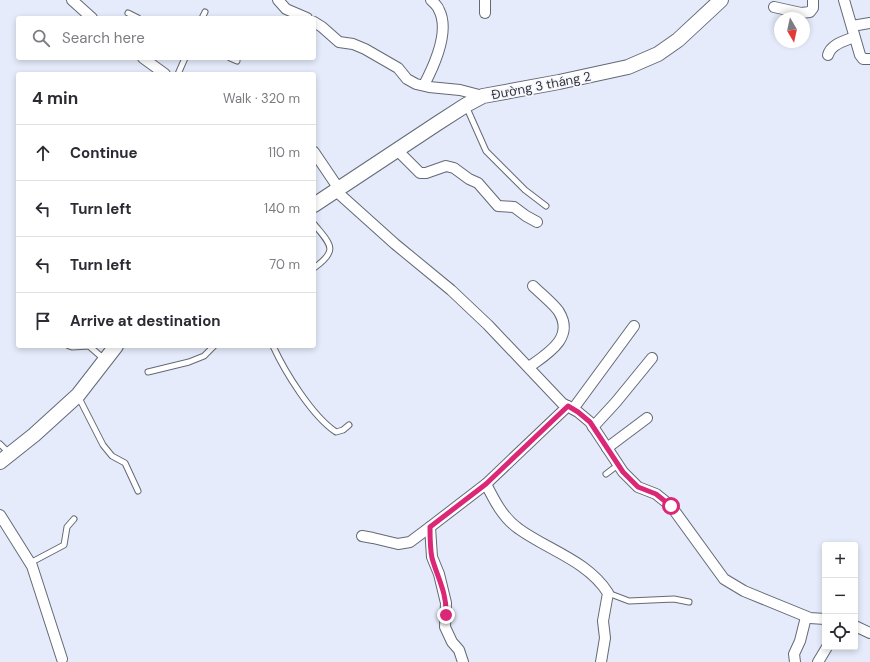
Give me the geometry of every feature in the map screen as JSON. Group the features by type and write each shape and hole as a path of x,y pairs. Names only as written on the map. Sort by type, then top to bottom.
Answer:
{"main road":[{"name":"Đường 3 tháng 2","path":"341,188 466,105 484,96 628,67 658,54 678,40 721,0"},
{"path":"316,204 341,188"},
{"path":"3,453 34,435 78,395 114,348"}],"street":[{"path":"72,0 90,16"},
{"path":"278,0 286,9 302,16"},
{"path":"424,86 433,68 443,32 443,23 439,10 431,0"},
{"path":"485,0 485,13"},
{"path":"774,7 801,13 810,12 813,8 814,0"},
{"path":"844,0 860,55 863,59 870,59"},
{"path":"316,23 339,42 353,44 365,49 398,68 406,79 416,84 460,90 484,96"},
{"path":"852,26 870,23"},
{"path":"828,55 830,49 854,37"},
{"path":"146,60 162,72"},
{"path":"397,150 420,173 426,174 446,166 454,168 469,179 478,183 498,206 514,207 537,222"},
{"path":"316,155 341,188 396,244 452,290 488,324 562,403 590,422 623,472 638,487 656,494 671,506 724,579 744,591 806,616 822,619"},
{"path":"528,367 550,352 561,339 563,332 563,324 559,312 533,286"},
{"path":"362,536 398,544 410,542 486,484 570,408 634,326"},
{"path":"592,427 616,402 652,358"},
{"path":"607,448 647,418"},
{"path":"486,484 498,507 517,528 549,548 572,559 598,581 608,593 603,620 605,638 600,662"},
{"path":"0,515 30,563 35,574 62,659"},
{"path":"430,527 432,557 446,603 445,627 452,642 460,650 463,662"},
{"path":"795,662 794,654 800,640 806,616"},
{"path":"858,627 870,633"},
{"path":"818,662 825,650"}],"lane":[{"path":"203,16 205,12"},
{"path":"128,13 134,16"},
{"path":"179,72 184,60"},
{"path":"466,105 486,151 525,190 546,206"},
{"path":"316,227 330,248 330,254 316,266"},
{"path":"91,348 104,360"},
{"path":"148,372 189,362 204,356 212,348"},
{"path":"274,348 281,363 313,410 336,432 343,430 349,425"},
{"path":"78,395 103,444 112,456 125,463 138,491"},
{"path":"606,474 618,465"},
{"path":"30,563 64,545 67,527 74,518"},
{"path":"608,593 630,601 668,599 689,602"}],"route":[{"path":"446,615 446,603 432,557 430,527 486,484 568,406 590,422 623,472 638,487 656,494 671,506"}]}
